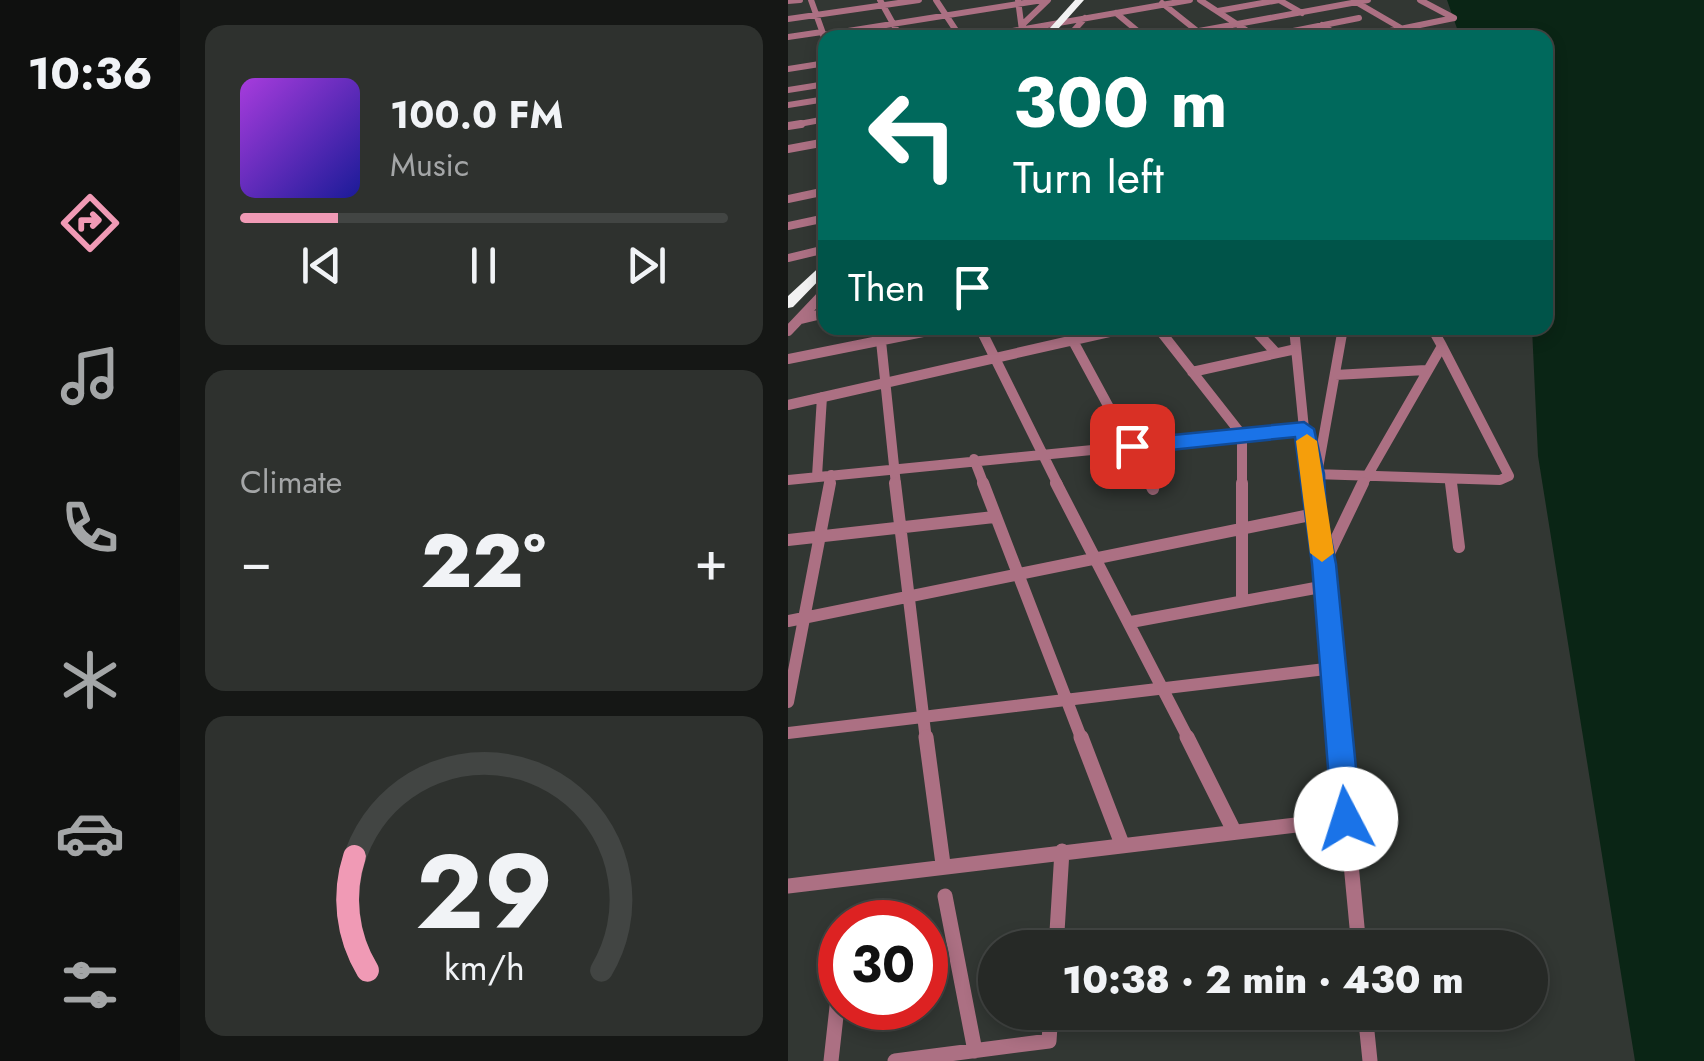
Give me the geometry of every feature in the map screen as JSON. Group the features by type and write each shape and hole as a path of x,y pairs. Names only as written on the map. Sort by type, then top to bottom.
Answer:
{"highway":[{"path":"1052,30 1080,0"},
{"path":"788,304 818,274"}],"street":[{"path":"788,2 798,0"},
{"path":"811,0 822,30"},
{"path":"788,20 920,0"},
{"path":"936,0 957,30"},
{"path":"871,30 1045,0"},
{"path":"1023,30 1045,0"},
{"path":"1119,12 1131,0"},
{"path":"1026,30 1161,2 1190,0"},
{"path":"1200,0 1246,30"},
{"path":"1218,12 1279,0 1330,30"},
{"path":"1204,30 1368,0"},
{"path":"1394,30 1454,18 1420,0"},
{"path":"1018,2 1022,30"},
{"path":"1161,2 1197,30"},
{"path":"1350,2 1367,30"},
{"path":"1350,2 1405,30"},
{"path":"882,3 897,30"},
{"path":"1119,12 1138,30"},
{"path":"1074,30 1085,18"},
{"path":"1297,30 1359,18"},
{"path":"1077,26 1080,30"},
{"path":"788,37 818,36"},
{"path":"788,69 818,64"},
{"path":"788,90 818,85"},
{"path":"788,105 818,99"},
{"path":"788,126 818,121"},
{"path":"788,149 818,143"},
{"path":"788,199 818,193"},
{"path":"788,226 818,220"},
{"path":"788,258 818,251"},
{"path":"788,290 807,286"},
{"path":"791,325 818,300"},
{"path":"791,325 818,316"},
{"path":"788,359 910,335"},
{"path":"984,335 1234,831"},
{"path":"1070,335 1153,489"},
{"path":"788,405 1096,335"},
{"path":"1163,335 1242,435 1242,601"},
{"path":"1259,335 1276,354"},
{"path":"1295,335 1324,564 1357,930"},
{"path":"1314,474 1342,335"},
{"path":"1314,474 1500,480 1509,476 1436,335"},
{"path":"881,341 907,597 944,864"},
{"path":"1324,564 1366,477 1442,346"},
{"path":"1192,372 1296,349"},
{"path":"1335,375 1426,370"},
{"path":"788,702 818,537 824,475 822,398"},
{"path":"788,480 1304,429"},
{"path":"974,460 1122,844"},
{"path":"1451,479 1459,547"},
{"path":"788,621 1315,514"},
{"path":"788,540 994,517"},
{"path":"1131,622 1326,586"},
{"path":"788,734 1334,668"},
{"path":"788,886 944,864 1346,819"},
{"path":"1057,930 1062,852"},
{"path":"945,896 975,1050"},
{"path":"831,1061 834,1030"},
{"path":"894,1061 1049,1041 1050,1030"},
{"path":"1367,1030 1370,1061"}],"shaded area":[{"path":"1447,0 1704,0 1704,1061 1635,1061 1538,456 1532,335 1553,335 1553,30 1458,30"}],"slow traffic":[{"path":"1307,441 1322,553"}],"route":[{"path":"1132,446 1304,429 1314,474 1315,514 1324,564 1346,819"}]}
